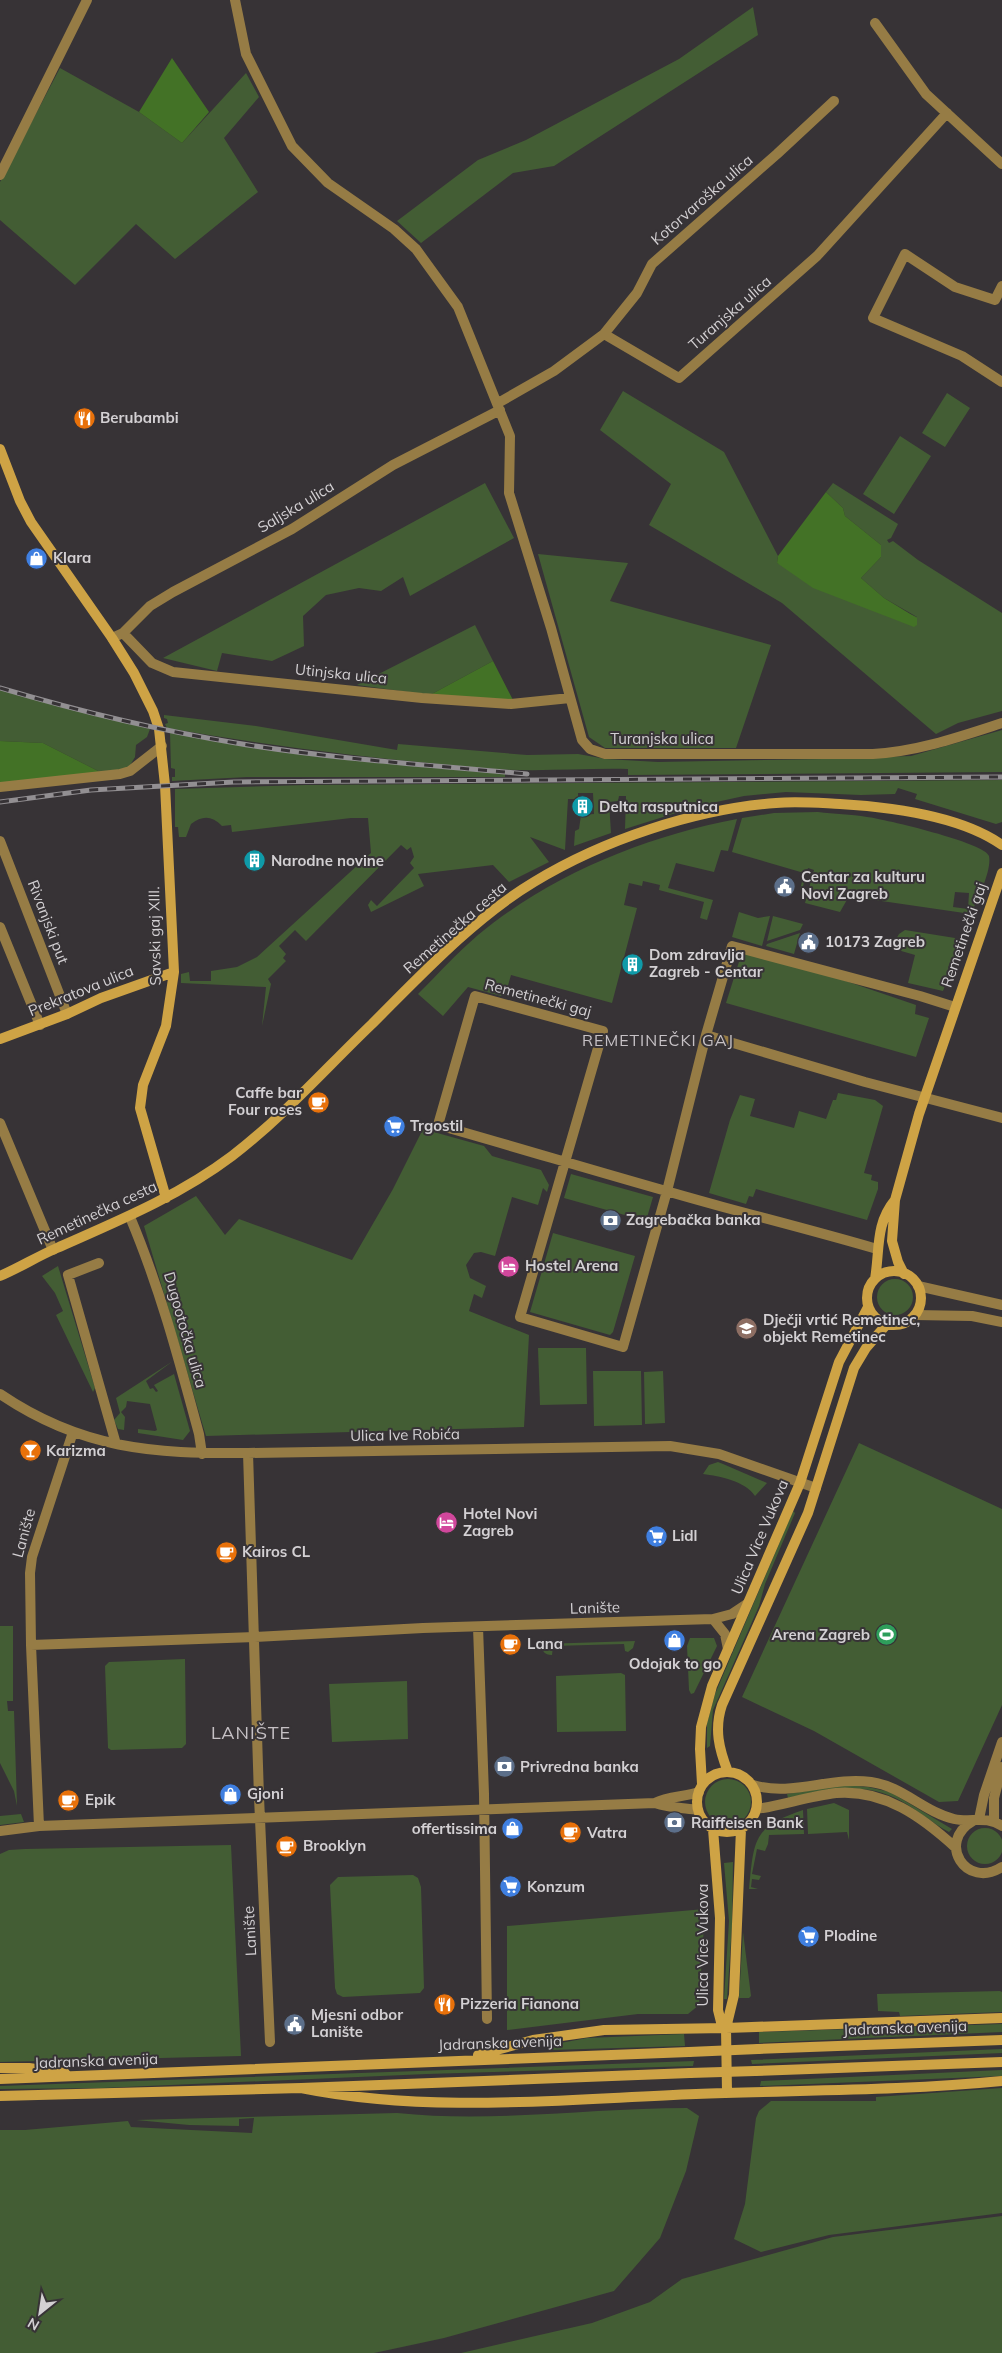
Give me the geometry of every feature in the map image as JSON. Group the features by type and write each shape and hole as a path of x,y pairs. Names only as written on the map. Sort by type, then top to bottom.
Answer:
{"main road":[{"path":"0,448 20,502 30,522 112,638 154,710 162,746"},
{"name":"Savski gaj XIII.","path":"162,746 174,972 166,1026 140,1096 140,1108 166,1198"},
{"name":"Remetinečka cesta","path":"0,1276 53,1250 130,1217 166,1198 219,1165 265,1129 444,954 482,920 532,883 593,852 628,838 691,818 777,802 862,806 904,811 980,832 1002,845"},
{"name":"Remetinečki gaj","path":"904,1274 898,1262 892,1241 895,1200 925,1096 1002,873"},
{"path":"991,902 1002,890"},
{"name":"Prekratova ulica","path":"0,1039 67,1014 101,998 174,972"},
{"name":"Remetinečki gaj","path":"875,1279 878,1238 884,1217 895,1200"},
{"path":"889,1272 904,1274 918,1286 920,1301 915,1315 902,1324 887,1324 873,1315 868,1308 868,1292 875,1279 889,1272"},
{"name":"Ulica Vice Vukova","path":"700,1788 700,1749 704,1713 728,1649 800,1483 839,1362 868,1308"},
{"path":"728,1772 718,1742 719,1713 816,1488 854,1368 866,1348 887,1324"},
{"path":"728,1772 742,1776 753,1785 757,1795 757,1809 753,1818 741,1829 724,1832 713,1829 703,1820 698,1810 700,1788 718,1773 728,1772"},
{"name":"Ulica Vice Vukova","path":"713,1829 720,1918 718,2010 726,2028"},
{"name":"Ulica Vice Vukova","path":"727,2092 726,2028 733,2003 741,1829"},
{"path":"460,2060 533,2040 604,2030 726,2028 1002,2018"},
{"name":"Jadranska avenija","path":"0,2079 1002,2040"},
{"path":"0,2096 301,2088 1002,2062"},
{"path":"0,2068 39,2069 78,2077"},
{"path":"301,2088 364,2099 452,2103 727,2092 903,2088 1002,2081"}],"street":[{"path":"0,175 36,106 75,20 87,0"},
{"name":"Turanjska ulica","path":"235,0 246,54 292,146 328,182 394,229 416,249 458,307 510,436 509,493 582,740 590,749 605,754 892,753 933,746 1002,723"},
{"path":"875,23 926,94 1002,164"},
{"name":"Kotorvaroška ulica","path":"604,334 637,293 652,264 834,101"},
{"name":"Turanjska ulica","path":"604,334 679,378 817,256 946,114"},
{"path":"1002,286 999,301 955,287 905,254 873,318 962,356 1002,382"},
{"path":"499,407 554,371 604,334"},
{"name":"Saljska ulica","path":"112,638 123,633 150,606 173,592 292,529 393,466 499,407"},
{"name":"Utinjska ulica","path":"123,633 152,663 174,672 413,697 501,704 570,698"},
{"path":"0,787 120,774 130,771 162,746"},
{"name":"Rivanjski put","path":"0,841 67,1014"},
{"path":"0,927 40,1024"},
{"name":"Remetinečki gaj","path":"878,1249 668,1191 564,1161 438,1126 475,996 603,1031 564,1161 520,1317 623,1347 668,1191 706,1035 732,946 955,1007"},
{"path":"706,1035 865,1082 925,1096 1002,1118"},
{"path":"0,1124 53,1250"},
{"name":"Dugootočka ulica","path":"130,1217 149,1261 169,1322 199,1434 202,1454"},
{"path":"99,1263 68,1275 116,1444"},
{"path":"918,1286 1002,1305"},
{"path":"915,1315 972,1316 1002,1322"},
{"name":"Ulica Ive Robića","path":"0,1394 37,1416 73,1432 116,1444 168,1453 670,1446 719,1454 816,1488"},
{"name":"Lanište","path":"39,1826 29,1598 32,1557 73,1432"},
{"name":"Lanište","path":"248,1453 260,1818 270,2042"},
{"name":"Lanište","path":"31,1645 714,1619 732,1614 747,1604"},
{"path":"714,1619 725,1634 728,1649"},
{"path":"478,1627 484,1809 486,2020"},
{"path":"956,1848 960,1831 976,1820 1002,1742"},
{"path":"753,1785 783,1788 842,1780 871,1782 896,1789 943,1816 956,1820 998,1823 994,1798 1002,1767"},
{"path":"655,1803 663,1798 678,1798 700,1788"},
{"path":"757,1809 835,1793 872,1795 902,1807 956,1848 962,1864 969,1870 978,1874 1000,1872"},
{"path":"0,1831 39,1826 655,1803 668,1807 698,1810"}],"green space":[{"path":"753,7 758,35 554,166 513,173 421,243 397,221 478,160 526,140 679,59"},
{"path":"172,58 209,112 182,143 139,112"},
{"path":"60,68 139,112 182,143 246,73 259,97 224,138 258,192 175,259 136,224 75,285 0,220 0,182"},
{"path":"623,391 724,452 778,556 777,563 917,617 884,598 861,578 881,557 881,545 845,516 843,508 826,492 833,483 898,524 891,538 887,540 889,543 893,541 918,560 1002,613 1002,711 958,723 936,734 782,603 649,525 671,484 600,430"},
{"path":"947,393 970,408 945,447 922,433"},
{"path":"900,436 931,456 894,514 863,494"},
{"path":"485,483 514,538 410,596 403,577 381,591 359,588 326,595 303,616 304,646 272,661 222,653 217,671 163,658"},
{"path":"826,492 843,508 845,516 881,545 881,557 861,578 884,598 917,618 917,625 914,627 813,588 777,563 778,556"},
{"path":"538,554 628,563 610,601 771,645 736,748 605,748 589,737"},
{"path":"475,625 493,661 430,695 357,685"},
{"path":"493,661 514,702 430,695"},
{"path":"0,690 150,729 147,737 136,745 135,757 129,767 104,774 43,743 0,741"},
{"path":"164,715 256,726 397,750 398,744 527,755 578,754 606,759 658,762 911,756 1002,730 1002,772 628,775 628,769 495,769 331,752 208,735 167,728 165,724 168,723"},
{"path":"170,733 303,754 505,773 505,777 247,777 172,781 172,777 175,777 175,769 171,768"},
{"path":"0,741 43,743 104,774 0,783"},
{"path":"1002,780 1002,822 996,824 915,799 917,794 898,788 895,794 861,795 786,792 744,796 698,806 625,829 626,796 619,796 618,801 609,802 611,833 574,846 575,831 579,829 581,815 594,814 593,793 578,793 578,799 568,799 565,850 530,837 549,862 509,882 493,865 418,874 424,886 371,912 368,905 371,900 377,906 414,868 410,863 414,857 411,847 407,850 401,845 306,941 295,930 279,946 286,954 283,958 286,961 268,979 271,984 262,1026 266,987 181,983 181,974 189,972 190,981 211,981 211,971 237,967 257,957 371,853 368,818 351,818 232,832 231,825 222,826 215,820 203,818 191,824 186,837 179,837 178,827 175,827 175,789 306,785"},
{"path":"818,812 861,816 954,838 984,851 989,856 986,877 971,914 854,897 848,898 840,912 805,903 814,870 808,868 802,890 800,890 804,873 732,852 742,818 774,813","holes":["955,892 969,893 968,909 953,907"]},
{"path":"737,819 728,851 721,850 714,872 676,863 668,888 713,900 707,920 700,918 704,902 659,890 660,885 643,881 642,886 629,883 624,905 637,908 612,1003 511,975 507,989 501,996 468,987 443,1016 418,994 478,935 506,913 568,876 634,847 703,826"},
{"path":"739,912 758,918 770,916 762,946 732,937"},
{"path":"773,916 803,924 800,930 767,941"},
{"path":"905,930 955,938 959,942 957,954 943,991 908,983 915,955 891,948 899,934"},
{"path":"800,933 794,954 766,946 767,944"},
{"path":"743,949 793,963 916,1005 915,1014 929,1018 916,1057 726,1003"},
{"path":"838,1093 875,1100 883,1106 864,1173 872,1175 871,1180 878,1182 878,1189 867,1220 756,1189 753,1197 749,1196 746,1204 709,1193 730,1120 740,1095 755,1099 750,1116 794,1128 799,1111 826,1119 833,1100 836,1100"},
{"path":"423,1129 484,1146 492,1156 541,1170 549,1185 547,1192 543,1188 538,1205 512,1197 495,1256 481,1252 474,1253 466,1265 470,1278 486,1286 482,1298 474,1294 469,1311 529,1335 524,1427 206,1436 144,1226 196,1196 225,1235 239,1219 352,1260 393,1189"},
{"path":"571,1174 653,1197 646,1221 564,1198"},
{"path":"553,1233 635,1256 613,1332 610,1335 530,1312"},
{"path":"58,1266 95,1388 93,1392 56,1315 63,1311 55,1293 42,1276"},
{"path":"895,1279 902,1280 908,1284 912,1290 912,1304 908,1310 902,1314 895,1315 888,1314 882,1310 878,1304 877,1297 878,1290 882,1284 888,1280"},
{"path":"538,1348 586,1348 587,1404 540,1405"},
{"path":"173,1361 146,1381 150,1389 153,1388 156,1392 158,1391 154,1385 174,1374 190,1431 183,1440 138,1433 138,1429 157,1430 150,1404 127,1401 126,1407 121,1412 125,1417 124,1430 118,1429 114,1420 120,1413 116,1398"},
{"path":"593,1371 641,1371 642,1425 594,1426"},
{"path":"663,1371 665,1423 645,1424 644,1372"},
{"name":"Arena Zagreb","path":"859,1443 1002,1509 1002,1705 958,1801 939,1802 814,1731 742,1697"},
{"path":"718,1462 767,1483 755,1496 739,1483 703,1474 709,1465"},
{"path":"793,1511 795,1513 765,1584 759,1606 713,1710 710,1746 707,1748 707,1723 715,1694"},
{"path":"0,1626 13,1626 13,1701 7,1701 8,1711 14,1711 17,1806 14,1791 0,1763"},
{"path":"690,1638 714,1638 717,1646 694,1693 691,1694 689,1690 687,1646"},
{"path":"635,1641 633,1648 628,1652 625,1651 624,1644 553,1646 552,1655 549,1655 543,1651 542,1646 542,1644"},
{"path":"185,1659 186,1744 182,1748 111,1750 108,1748 105,1666 109,1662"},
{"path":"621,1673 625,1675 626,1731 557,1732 556,1676"},
{"path":"407,1681 408,1739 332,1742 329,1684"},
{"path":"728,1779 741,1783 747,1789 751,1802 747,1815 741,1821 728,1825 715,1821 709,1815 705,1802 709,1789 715,1783"},
{"path":"845,1785 868,1787 890,1792 952,1829 949,1832 901,1801 873,1791 859,1789 831,1790 788,1798 787,1794"},
{"path":"834,1803 849,1810 849,1840 847,1832 808,1834 807,1809"},
{"path":"803,1810 804,1834 769,1835 765,1851 757,1849 752,1874 761,1876 759,1880 752,1879 751,1887 758,1889 749,1889 755,1847 759,1837 774,1822"},
{"path":"21,1814 24,1822 0,1825 0,1816"},
{"path":"985,1828 998,1833 1003,1846 998,1859 985,1864 972,1859 967,1846 972,1833"},
{"path":"231,1845 241,2056 0,2062 0,1854 9,1850 25,1849"},
{"path":"733,1862 732,1926 727,1999 724,1999 729,1921 724,1863"},
{"path":"413,1875 418,1878 421,1887 424,1988 420,1993 343,1997 337,1994 335,1988 330,1885 338,1877"},
{"path":"705,1909 699,2005 688,2014 638,2014 507,2030 507,1926"},
{"path":"743,1932 751,1996 749,1998 739,1998"},
{"path":"1002,1992 1002,2012 900,2016 899,2012 878,2011 877,1994"},
{"path":"1002,2024 1002,2032 759,2043 759,2032"},
{"path":"684,2034 685,2046 550,2050 550,2045 587,2038"},
{"path":"1002,2049 1002,2053 752,2064 751,2060"},
{"path":"694,2061 693,2066 427,2074 102,2088 0,2089 0,2086"},
{"path":"1002,2070 1002,2076 760,2086 761,2081"},
{"path":"1002,2088 1002,2213 829,2235 761,2252 734,2239 745,2204 756,2118 759,2111 771,2101 876,2101 876,2097"},
{"path":"687,2108 699,2116 686,2171 660,2238 614,2291 444,2338 374,2353 0,2353 0,2130 25,2130 128,2121 131,2127 252,2133 254,2118 239,2119 239,2126 189,2125 136,2120 397,2113 433,2116 506,2116"},
{"path":"1002,2216 1002,2353 461,2353 592,2323 650,2302 682,2279 833,2237"}],"railway":[{"path":"0,688 117,719 176,732 272,749 527,774"},
{"path":"0,802 91,790 234,782 1002,777"}],"place":[{"name":"Berubambi","path":"84,418"},
{"name":"Klara","path":"37,558"},
{"name":"Delta rasputnica","path":"583,807"},
{"name":"Narodne novine","path":"255,861"},
{"name":"Centar za kulturu Novi Zagreb","path":"785,886"},
{"name":"10173 Zagreb","path":"809,942"},
{"name":"Dom zdravlja Zagreb - Centar","path":"633,964"},
{"name":"Caffe bar Four roses","path":"318,1102"},
{"name":"Trgostil","path":"394,1126"},
{"name":"Zagrebačka banka","path":"610,1220"},
{"name":"Hostel Arena","path":"509,1266"},
{"name":"Dječji vrtić Remetinec, objekt Remetinec","path":"747,1329"},
{"name":"Karizma","path":"30,1451"},
{"name":"Hotel Novi Zagreb","path":"447,1523"},
{"name":"Lidl","path":"656,1536"},
{"name":"Kairos CL","path":"226,1552"},
{"name":"Arena Zagreb","path":"886,1635"},
{"name":"Odojak to go","path":"675,1641"},
{"name":"Lana","path":"511,1644"},
{"name":"Privredna banka","path":"504,1767"},
{"name":"Gjoni","path":"231,1794"},
{"name":"Epik","path":"69,1800"},
{"name":"Raiffeisen Bank","path":"675,1823"},
{"name":"offertissima","path":"513,1829"},
{"name":"Vatra","path":"571,1833"},
{"name":"Brooklyn","path":"287,1846"},
{"name":"Konzum","path":"511,1887"},
{"name":"Plodine","path":"808,1936"},
{"name":"Pizzeria Fianona","path":"444,2004"},
{"name":"Mjesni odbor Lanište","path":"295,2024"}],"district":[{"name":"REMETINEČKI GAJ","path":"658,1040"},
{"name":"LANIŠTE","path":"251,1733"}]}
